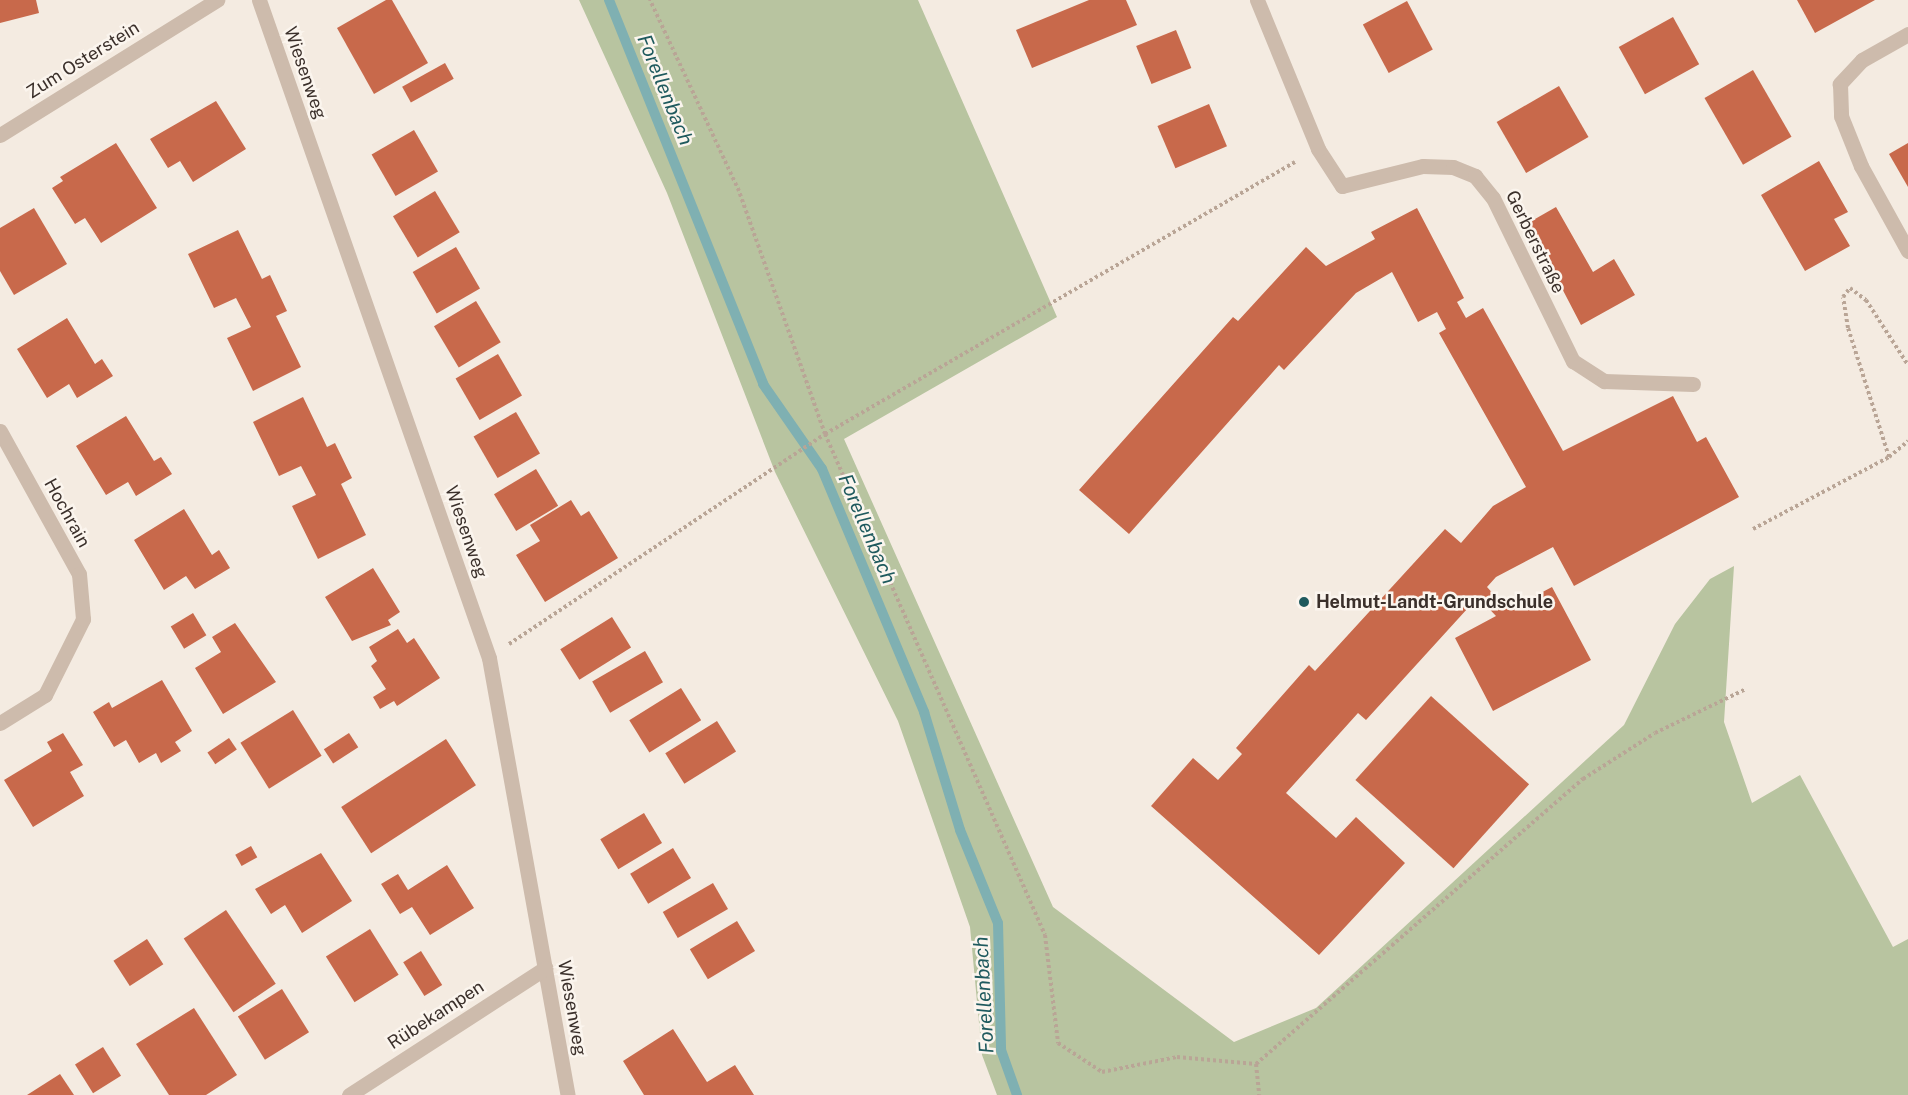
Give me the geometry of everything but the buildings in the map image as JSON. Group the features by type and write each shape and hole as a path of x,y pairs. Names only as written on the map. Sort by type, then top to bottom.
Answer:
{"street":[{"name":"Zum Osterstein","path":"0,135 217,0"},
{"name":"Wiesenweg","path":"259,0 489,658 568,1095"},
{"name":"Gerberstraße","path":"1257,0 1318,149 1342,186 1423,166 1453,166 1475,176 1493,198 1574,361 1604,381 1693,384"},
{"path":"1908,34 1862,60 1840,84 1845,126 1908,251"},
{"name":"Hochrain","path":"0,431 79,574 83,619 45,695 0,723"},
{"name":"Rübekampen","path":"349,1095 545,968"}],"path":[{"path":"650,0 739,190 825,434 1044,935 1058,1043 1102,1072 1177,1057 1256,1064 1584,779 1655,733 1746,689"},
{"path":"489,658 825,434 1318,149"},
{"path":"1889,457 1848,328 1843,297 1850,288 1866,300 1908,365"},
{"path":"1753,529 1889,457 1908,441"},
{"path":"1256,1064 1259,1095"}],"green space":[{"path":"579,0 918,0 1057,317 844,439 1053,907 1234,1042 1316,1008 1624,725 1675,624 1710,579 1734,566 1724,722 1752,803 1800,775 1893,947 1908,939 1908,1095 997,1095 982,1055 970,927 898,721 775,472 667,193"}],"waterway":[{"name":"Forellenbach","path":"609,0 763,384 822,469 924,712 960,830 998,923 1001,1050 1017,1095"}],"place":[{"name":"Helmut-Landt-Grundschule","path":"1304,602"}]}
